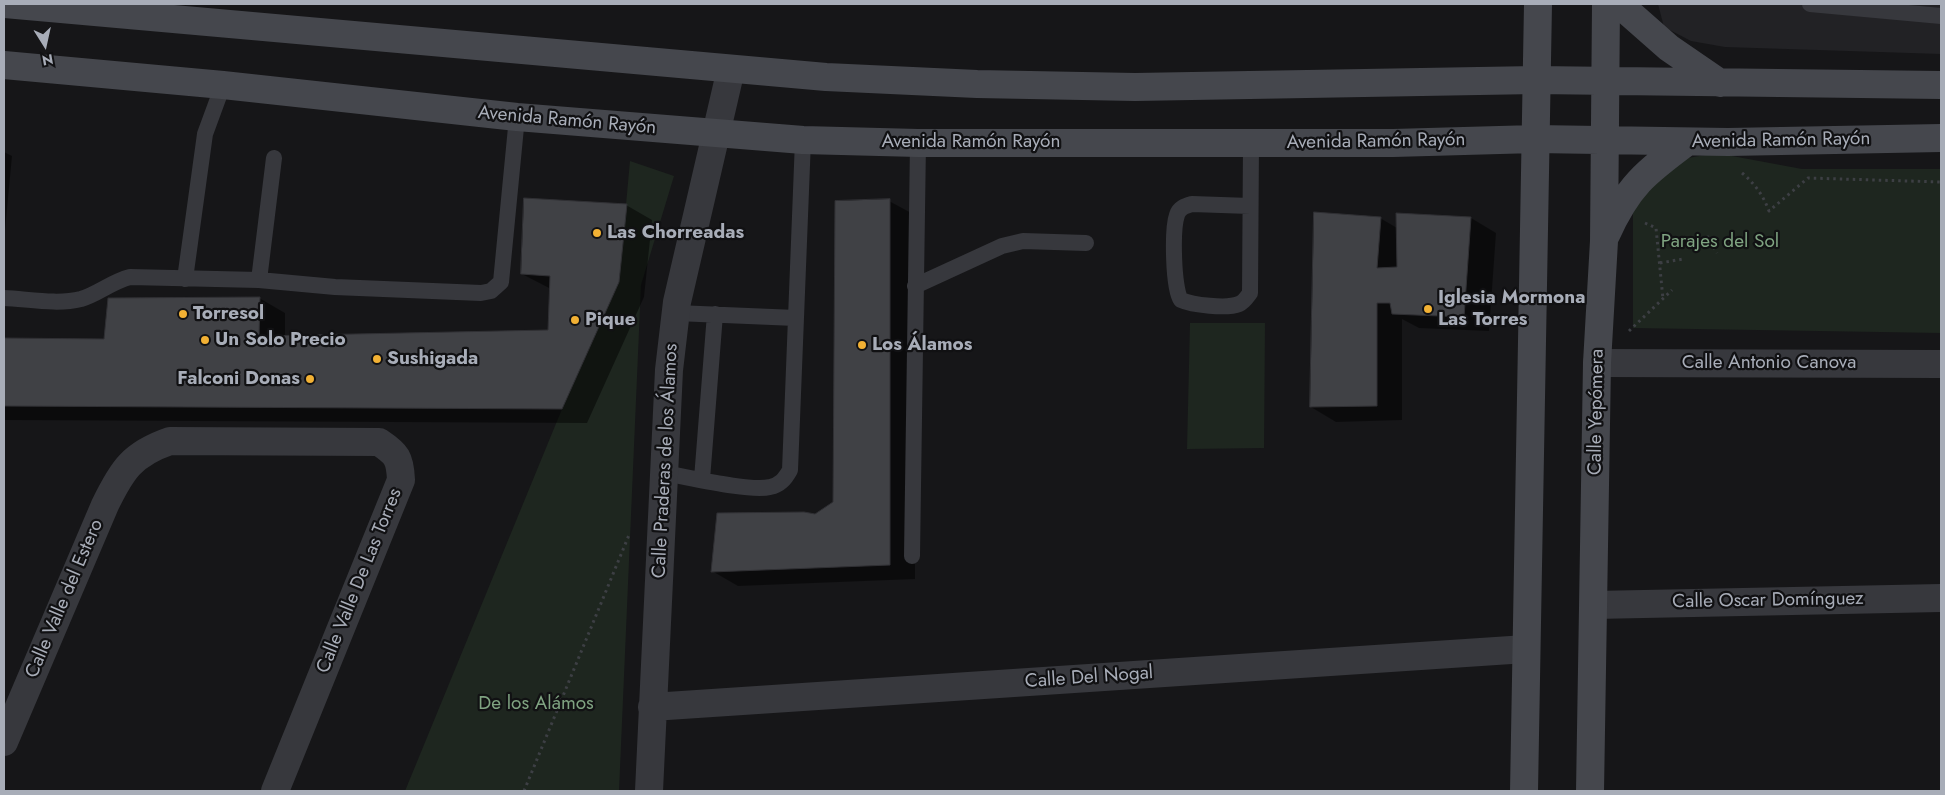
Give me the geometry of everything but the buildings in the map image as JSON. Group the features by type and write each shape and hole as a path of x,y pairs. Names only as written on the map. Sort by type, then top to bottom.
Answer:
{"main road":[{"path":"5,4 826,77 977,84 1135,87 1536,80 1941,85"},
{"path":"1524,791 1538,4"},
{"name":"Calle Yepómera","path":"1590,791 1597,363 1604,241 1606,4"},
{"path":"1619,4 1668,48 1720,83"},
{"name":"Avenida Ramón Rayón","path":"4,65 223,85 517,118 802,140 918,143 1251,143 1535,139 1687,142 1941,138"},
{"path":"1604,241 1623,200 1636,184 1656,165 1687,142"}],"street":[{"name":"Calle Praderas de los Álamos","path":"649,791 669,370 676,313 731,68"},
{"name":"Calle Antonio Canova","path":"1597,363 1941,364"},
{"name":"Calle Valle De Las Torres","path":"133,459 150,448 170,441 379,442 393,451 400,462 400,480 389,510 275,791"},
{"name":"Calle Valle del Estero","path":"4,742 105,505 118,478 133,459"},
{"name":"Calle Oscar Domínguez","path":"1594,605 1941,598"},
{"name":"Calle Del Nogal","path":"652,707 1526,649"}],"lane":[{"path":"1810,4 1941,16"},
{"path":"185,279 205,134 223,85"},
{"path":"4,298 66,301 92,295 105,286 130,277 260,280 415,292 481,293 497,288 501,282 517,118"},
{"path":"664,473 702,480 770,487 783,481 790,470 802,140"},
{"path":"912,556 918,143"},
{"path":"1250,206 1192,204 1183,207 1177,214 1174,226 1176,289 1181,300 1189,303 1229,306 1245,301 1250,293 1251,143"},
{"path":"260,280 274,158"},
{"path":"915,286 1009,244 1023,241 1086,244"},
{"path":"676,313 796,318"},
{"path":"702,480 715,314"}],"path":[{"path":"1740,172 1753,183 1763,196 1769,211 1808,178 1941,182"},
{"path":"1656,228 1663,299"},
{"path":"1707,236 1718,253"},
{"path":"1660,263 1683,258"},
{"path":"1597,363 1672,290"},
{"path":"524,791 630,533"}],"shaded area":[{"path":"1658,4 1941,4 1941,54 1725,47 1691,41 1664,27"}],"green space":[{"name":"Parajes del Sol","path":"1716,153 1802,169 1941,169 1941,333 1633,328 1633,211 1671,161"},
{"name":"De los Alámos","path":"630,161 674,176 641,285 619,791 405,791 562,409 619,282"},
{"path":"1190,323 1265,323 1264,448 1187,449"}],"place":[{"name":"Las Chorreadas","path":"597,233"},
{"name":"Iglesia Mormona Las Torres","path":"1428,309"},
{"name":"Torresol","path":"183,314"},
{"name":"Pique","path":"575,320"},
{"name":"Un Solo Precio","path":"205,340"},
{"name":"Los Álamos","path":"862,345"},
{"name":"Sushigada","path":"377,359"},
{"name":"Falconi Donas","path":"310,379"}]}
